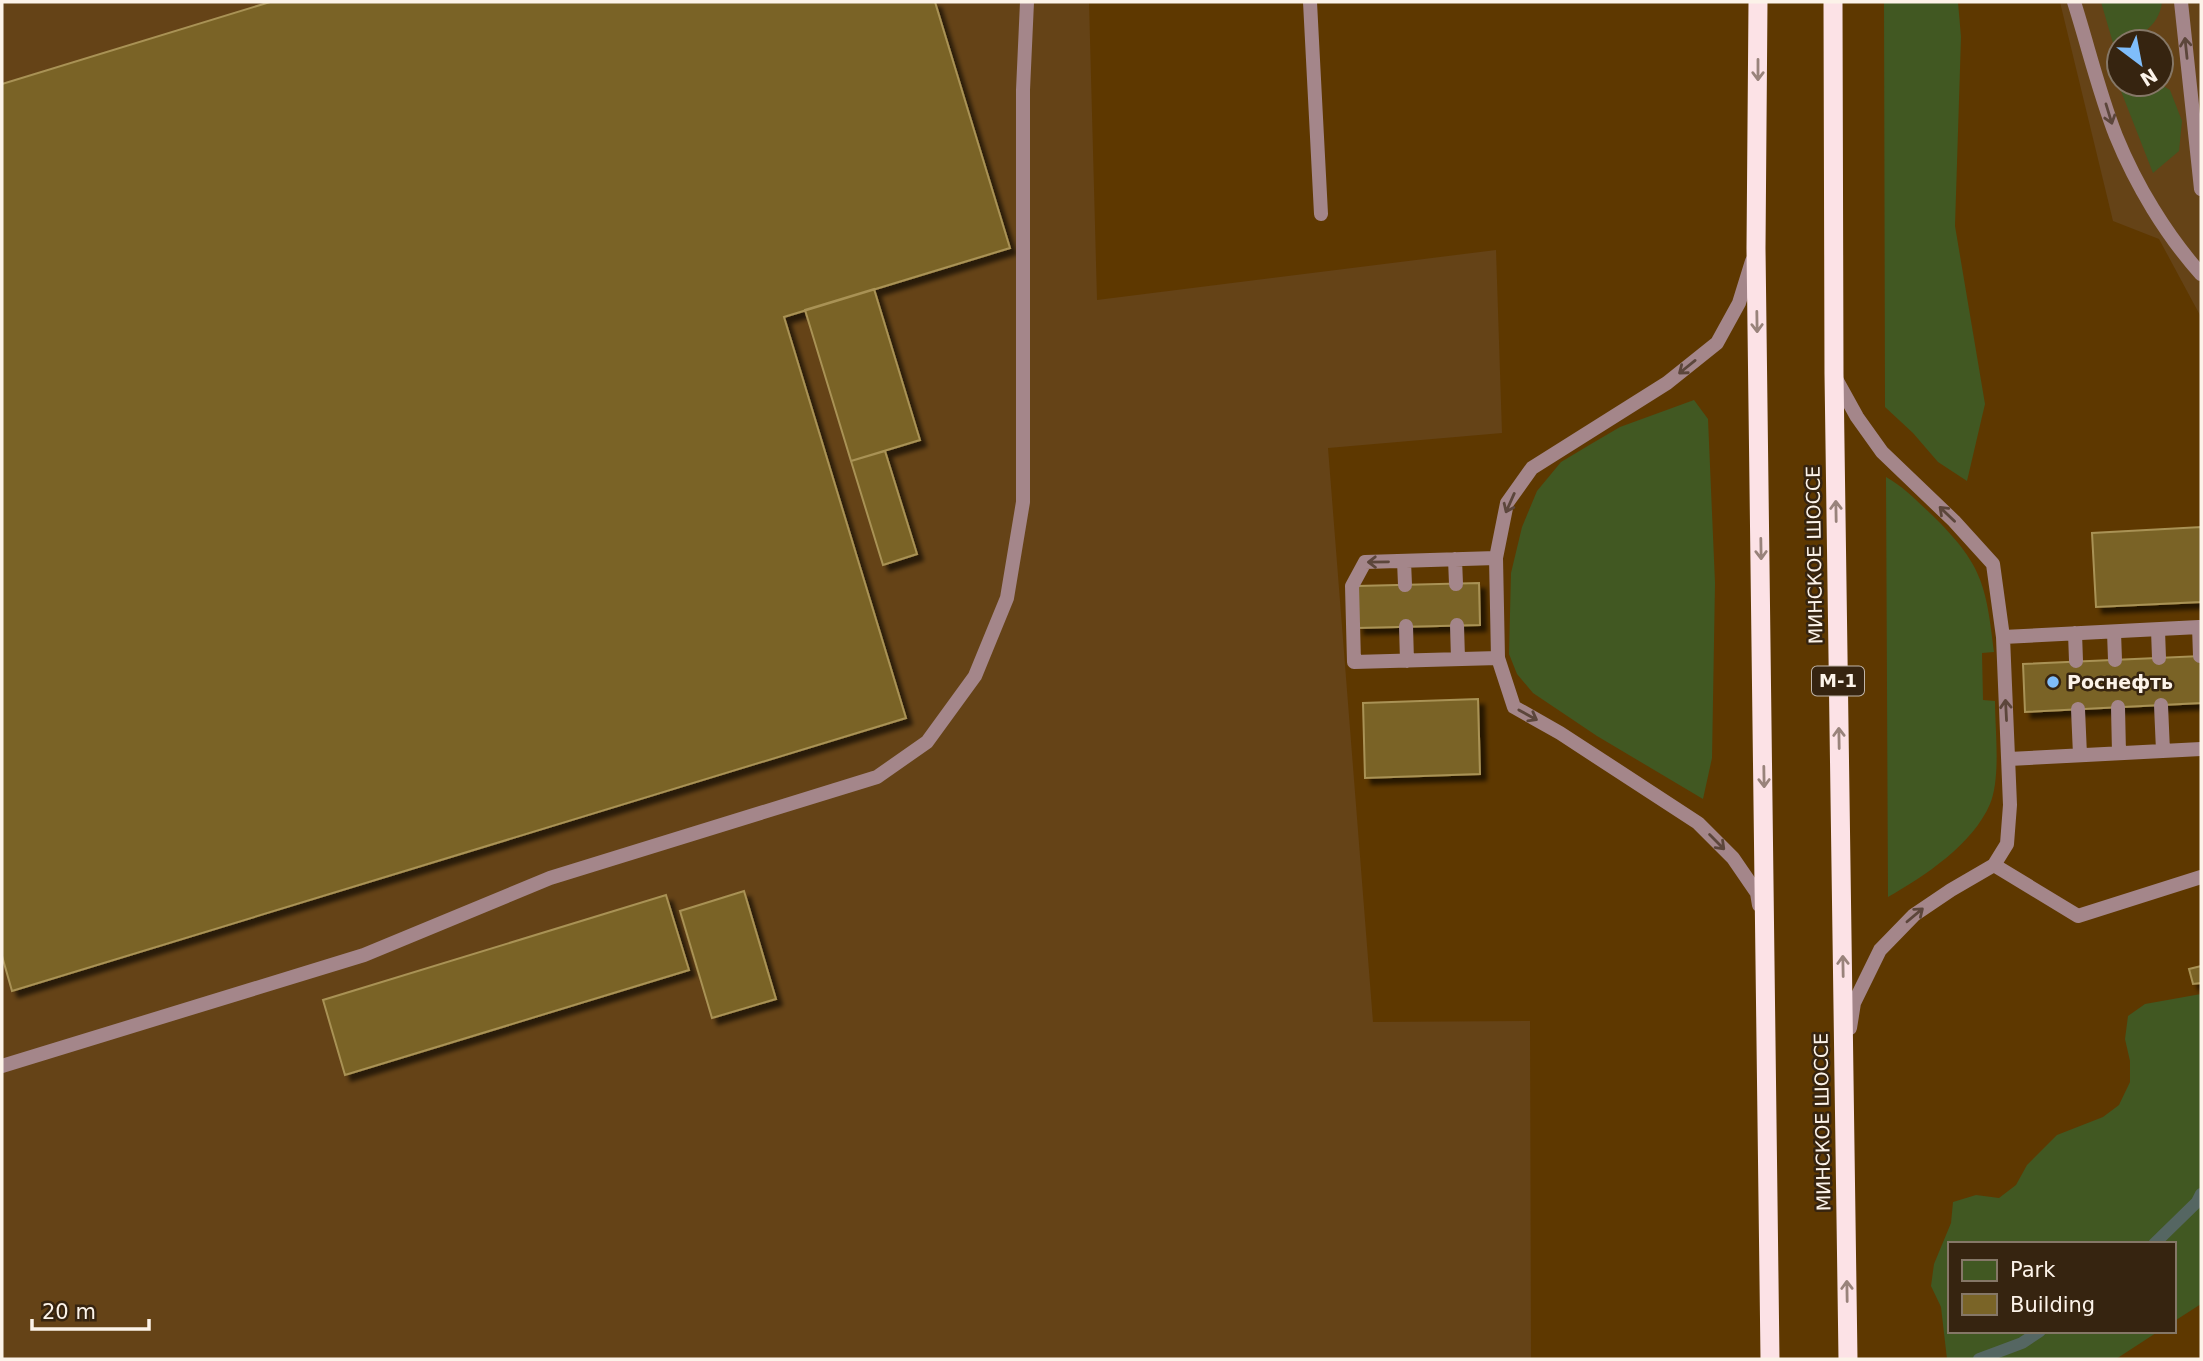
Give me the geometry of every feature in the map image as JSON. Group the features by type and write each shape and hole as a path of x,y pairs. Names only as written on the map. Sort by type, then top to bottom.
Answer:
{"highway":[{"path":"1758,2 1756,248 1770,1359"},
{"name":"МИНСКОЕ ШОССЕ","path":"1833,2 1834,374 1848,1359"}],"lane":[{"path":"2,1066 364,955 550,877 877,778 927,742 975,676 1007,597 1023,502 1023,90 1027,2"},
{"path":"1310,2 1321,214"},
{"path":"2074,2 2116,136 2148,200 2186,257 2201,274"},
{"path":"2181,2 2201,189"},
{"path":"1756,248 1739,303 1717,342 1667,383 1532,468 1507,503 1496,558 1498,658 1514,708 1560,733 1698,823 1733,858 1757,893 1766,937"},
{"path":"1834,374 1857,417 1882,452 1954,520 1993,564 2003,637 2010,805 2007,845 1994,865 1914,915 1880,950 1854,1003 1844,1060"},
{"path":"1496,558 1365,562 1352,586 1354,662 1498,658"},
{"path":"1455,559 1456,584"},
{"path":"1404,561 1405,585"},
{"path":"1457,625 1458,659"},
{"path":"1406,626 1407,661"},
{"path":"2003,637 2199,627 2200,656"},
{"path":"2158,629 2159,658"},
{"path":"2114,632 2115,660"},
{"path":"2075,633 2076,662"},
{"path":"2161,705 2163,751"},
{"path":"2118,707 2119,753"},
{"path":"2078,709 2080,755"},
{"path":"2009,759 2201,749"},
{"path":"1994,865 2078,916 2201,877"}],"shaded area":[{"path":"2,2 1089,2 1097,300 1496,250 1502,433 1328,448 1373,1022 1530,1021 1531,1359 2,1359"},
{"path":"2060,2 2201,2 2201,317 2159,239 2113,221"}],"green space":[{"path":"1884,2 1958,2 1961,37 1955,226 1985,404 1967,481 1938,462 1913,433 1885,407"},
{"path":"2101,2 2162,2 2156,19 2148,28 2109,28"},
{"path":"2124,98 2173,98 2182,121 2179,151 2153,173"},
{"path":"1694,400 1708,419 1715,583 1712,758 1703,799 1597,736 1533,693 1517,674 1509,654 1511,573 1522,527 1537,491 1561,462 1620,427"},
{"path":"1886,477 1899,485 1949,532 1979,576 1988,609 1994,652 1982,653 1983,700 1995,701 1997,753 1993,793 1982,819 1946,858 1888,897"},
{"path":"2201,994 2201,1304 2175,1321 2175,1242 1948,1242 1948,1333 2156,1333 2116,1359 1947,1359 1941,1307 1931,1286 1934,1264 1951,1223 1953,1202 1976,1195 1999,1198 2016,1185 2027,1165 2057,1135 2103,1117 2119,1105 2130,1082 2130,1061 2125,1039 2128,1016 2145,1004"}],"building":[{"path":"270,2 935,2 1010,248 784,317 906,718 12,991 2,956 2,84"},
{"path":"874,289 920,440 851,461 805,310"},
{"path":"885,451 917,554 883,565 851,461"},
{"path":"2201,527 2201,602 2096,607 2092,533"},
{"path":"1479,583 1480,625 1358,628 1357,586"},
{"path":"2201,656 2201,703 2025,712 2023,664"},
{"path":"1478,699 1480,774 1365,778 1363,703"},
{"path":"744,891 776,999 712,1018 680,911"},
{"path":"666,895 689,970 345,1075 323,1000"},
{"path":"2201,966 2201,983 2193,984 2189,969"}],"waterway":[{"path":"2156,1242 2197,1202 2201,1194"},
{"path":"1979,1359 2022,1343 2037,1333"}],"place":[{"name":"Роснефть","path":"2053,682"}]}
